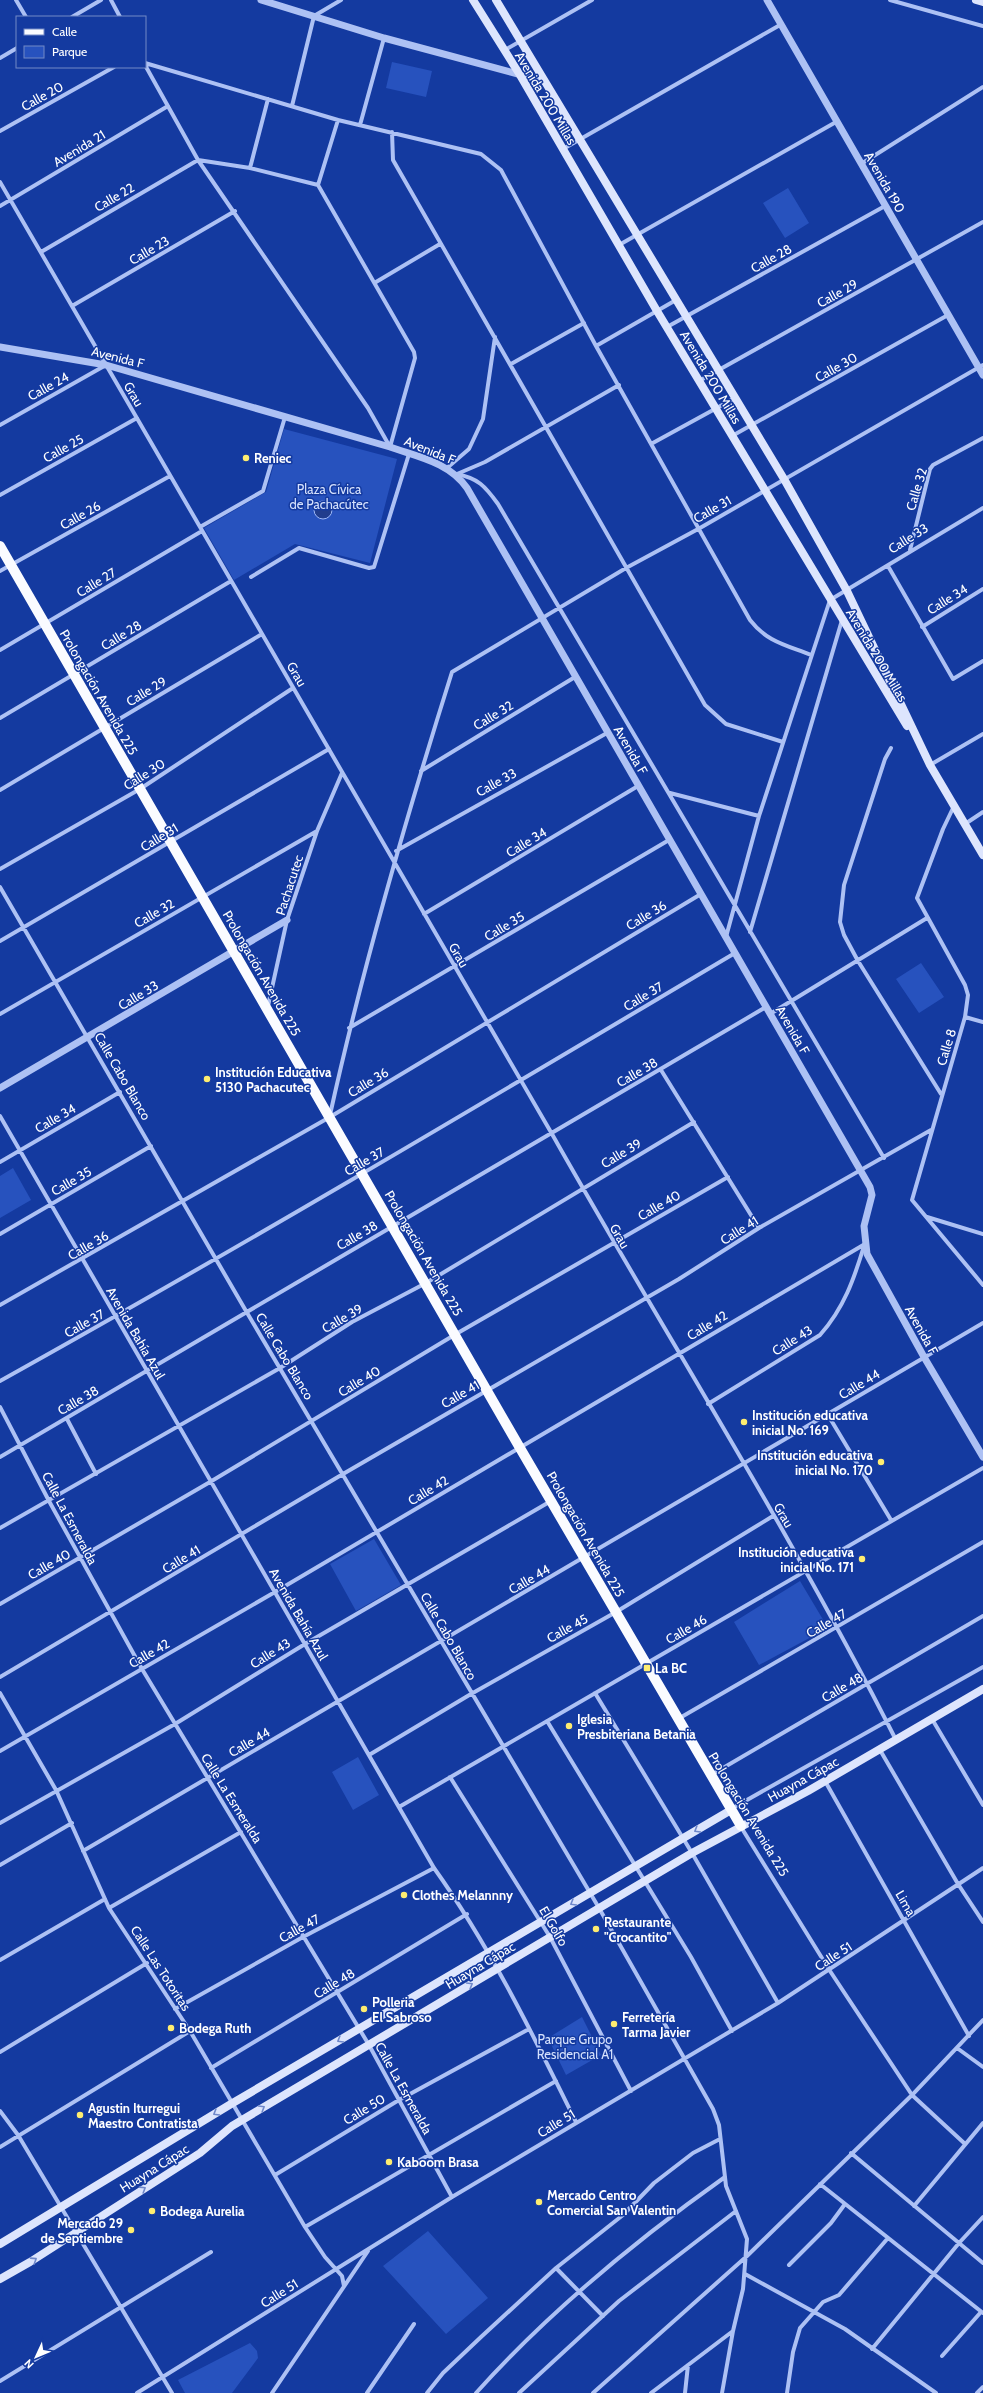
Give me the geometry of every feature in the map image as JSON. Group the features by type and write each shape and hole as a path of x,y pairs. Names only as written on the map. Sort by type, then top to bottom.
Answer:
{"main road":[{"name":"Avenida 200 Millas","path":"473,0 520,75 657,311 983,855"},
{"name":"Avenida 200 Millas","path":"496,0 784,479 847,591 930,765"},
{"path":"976,0 983,2"},
{"name":"Prolongación Avenida 225","path":"0,546 456,1334 486,1390 741,1826"},
{"name":"Huayna Cápac","path":"0,2279 30,2262 200,2153 222,2134 241,2121 369,2044 692,1853 825,1781 983,1689"},
{"name":"Huayna Cápac","path":"0,2244 60,2206 359,2028 731,1810"}],"street":[{"path":"16,0 25,16"},
{"path":"74,16 101,0"},
{"path":"111,0 119,16"},
{"path":"261,0 384,38 544,81"},
{"path":"292,106 314,16 341,0"},
{"path":"504,50 592,0"},
{"name":"Avenida 190","path":"767,0 948,315 981,366 983,375"},
{"path":"890,0 983,26"},
{"path":"563,149 780,25"},
{"path":"360,125 384,38"},
{"path":"0,58 16,49"},
{"path":"146,64 338,120 481,154 493,161 502,170 596,346 700,528 750,620 759,632 768,639 811,655"},
{"path":"146,66 198,160 235,211 368,408 390,447"},
{"name":"Calle 20","path":"0,131 112,68"},
{"path":"861,165 983,87"},
{"path":"250,168 268,99"},
{"name":"Avenida 21","path":"0,206 168,106"},
{"path":"318,185 338,120"},
{"path":"618,245 836,122"},
{"path":"392,132 393,160 705,705 726,724 783,742"},
{"path":"198,160 250,168 318,185 412,345 415,358 390,447"},
{"name":"Calle 22","path":"41,252 198,160"},
{"name":"Grau","path":"0,182 552,1134 613,1244 679,1354 838,1628 896,1740"},
{"name":"Calle 28","path":"667,327 885,206"},
{"name":"Calle 23","path":"72,306 235,211"},
{"name":"Calle 29","path":"699,381 983,222"},
{"path":"376,282 440,244"},
{"path":"596,346 676,300"},
{"name":"Calle 30","path":"732,436 948,315"},
{"path":"511,364 584,323"},
{"path":"447,468 469,449 483,419 495,337"},
{"name":"Avenida F","path":"1,348 106,365 390,447 447,468 456,474 467,488 541,620 861,1172 872,1195 864,1226 865,1244 871,1263 983,1458"},
{"name":"Calle 24","path":"0,425 106,365"},
{"name":"Calle 31","path":"421,771 452,672 626,568 700,528 981,366"},
{"path":"456,474 485,462 619,385"},
{"path":"651,444 736,398"},
{"path":"200,526 264,491 285,417"},
{"name":"Calle 25","path":"0,495 137,418"},
{"name":"Calle 32","path":"910,550 930,469 933,465 983,438"},
{"path":"251,577 299,548 369,568 374,567 409,454"},
{"path":"456,474 472,477 486,488 560,607 884,1158"},
{"name":"Calle 26","path":"0,571 170,476"},
{"name":"Calle 33","path":"830,600 888,566 910,550 983,508"},
{"name":"Calle 27","path":"0,650 202,531"},
{"path":"888,566 953,679 983,661"},
{"name":"Calle 28","path":"0,718 231,581"},
{"name":"Calle 34","path":"922,626 983,589"},
{"path":"726,938 736,908 759,816 830,600"},
{"path":"750,932 842,620"},
{"name":"Calle 29","path":"0,790 262,634"},
{"name":"Calle 32","path":"421,771 575,677"},
{"name":"Calle 30","path":"0,869 140,789 293,688"},
{"name":"Calle 33","path":"396,851 607,733"},
{"path":"930,765 983,734"},
{"path":"890,748 877,781 844,885 841,900 840,922 844,935 858,961 941,1094"},
{"name":"Calle 31","path":"0,941 329,749"},
{"path":"330,1117 349,1028 396,851 421,771"},
{"name":"Pachacutec","path":"267,1008 288,920 317,831 342,773"},
{"name":"Calle 34","path":"424,914 638,786"},
{"path":"670,793 759,816"},
{"name":"Calle 8","path":"954,805 943,828 917,898 926,918 965,985 968,995 966,1017 941,1094 912,1200 983,1285"},
{"path":"965,824 983,812"},
{"name":"Calle 32","path":"0,1014 317,831"},
{"name":"Calle 35","path":"349,1028 669,840"},
{"name":"Calle Cabo Blanco","path":"0,887 56,981 246,1311 378,1532 502,1747 599,1908 713,2109 719,2125 725,2177 747,2239 745,2274 722,2393"},
{"name":"Calle 36","path":"0,1305 184,1202 330,1117 701,894"},
{"path":"770,1014 926,918"},
{"name":"Calle 33","path":"0,1088 89,1038 288,920"},
{"name":"Calle 37","path":"0,1381 115,1317 735,953"},
{"name":"Calle 38","path":"0,1457 147,1372 246,1311 552,1134 766,1007"},
{"path":"966,1017 983,1022"},
{"path":"661,1070 759,1228"},
{"name":"Calle 34","path":"0,1162 120,1092"},
{"name":"Avenida Bahía Azul","path":"0,1116 434,1868 467,1914 489,1952 576,2122"},
{"name":"Calle 39","path":"0,1528 280,1368 352,1322 426,1283 694,1122"},
{"name":"Calle 41","path":"0,1677 486,1390 646,1298 759,1228 861,1172 931,1130"},
{"name":"Calle 35","path":"0,1234 151,1146"},
{"name":"Calle 40","path":"0,1604 210,1482 456,1334 728,1177"},
{"path":"926,1217 983,1234"},
{"name":"Calle 42","path":"0,1751 23,1736 378,1532 865,1244"},
{"name":"Calle 43","path":"708,1404 820,1335 834,1320 843,1305 865,1244"},
{"name":"Calle 44","path":"83,1851 983,1323"},
{"name":"Calle La Esmeralda","path":"0,1407 49,1501 142,1669 369,2044 452,2197"},
{"path":"828,1415 891,1520"},
{"path":"67,1419 96,1474"},
{"name":"Calle 46","path":"399,1807 805,1572 891,1520 983,1468"},
{"name":"Calle 43","path":"0,1823 175,1724 305,1644 408,1586 552,1501"},
{"name":"Calle 45","path":"369,1755 471,1694 616,1612 773,1516"},
{"name":"Calle 47","path":"678,1719 838,1628 983,1542"},
{"name":"Calle 48","path":"711,1775 983,1616"},
{"name":"Huayna Cápac","path":"731,1810 983,1666"},
{"name":"Calle Las Totoritas","path":"0,1693 23,1736 56,1790 109,1908 190,2031 231,2104 305,2227 324,2257 337,2268 342,2276 344,2286"},
{"path":"595,1693 692,1853 778,2003"},
{"path":"932,1718 983,1805"},
{"path":"547,1721 646,1881 732,2031"},
{"path":"880,1750 958,1884 983,1922"},
{"name":"El Golfo","path":"450,1778 550,1937 631,2091"},
{"name":"Lima","path":"825,1781 969,2036"},
{"path":"0,1865 72,1824"},
{"name":"Prolongación Avenida 225","path":"741,1826 830,1971 912,2095 964,2143"},
{"path":"109,1908 242,1832"},
{"name":"Calle 47","path":"175,2009 303,1937 434,1868"},
{"name":"Calle 51","path":"137,2393 452,2197 576,2122 684,2060 830,1971 983,1868"},
{"path":"0,1960 105,1899"},
{"name":"Calle 48","path":"211,2068 467,1914"},
{"path":"0,2052 146,1963"},
{"path":"593,2393 747,2256 912,2095 983,2020"},
{"name":"Calle 50","path":"275,2175 399,2100 529,2029"},
{"path":"0,2147 190,2031"},
{"path":"957,2048 983,2067"},
{"path":"305,2227 556,2082"},
{"path":"0,2111 18,2136 119,2308 172,2393"},
{"path":"914,2206 964,2143 983,2123"},
{"path":"427,2393 443,2373 556,2268 623,2215 654,2182 673,2167 720,2139"},
{"path":"851,2153 983,2263"},
{"path":"476,2393 520,2347 581,2292 725,2177"},
{"path":"820,2184 982,2312 942,2356"},
{"path":"790,2265 831,2223 845,2204"},
{"path":"520,2393 603,2316 649,2276 736,2211"},
{"path":"872,2349 959,2243 983,2217"},
{"path":"787,2393 793,2352 800,2328 823,2302 839,2295 888,2238"},
{"path":"272,2393 370,2248"},
{"path":"0,2382 211,2252"},
{"path":"556,2268 603,2316"},
{"path":"745,2274 845,2329 936,2393"},
{"path":"367,2393 414,2324"},
{"path":"651,2393 733,2331"},
{"path":"685,2393 688,2365"},
{"path":"977,2393 983,2387"}],"green space":[{"path":"392,62 432,71 426,97 386,88"},
{"path":"788,188 809,223 785,238 763,203"},
{"name":"Plaza Cívica de Pachacútec","path":"284,429 397,459 370,563 295,544 234,580 204,528 266,492"},
{"path":"921,963 944,997 919,1013 896,979"},
{"path":"13,1168 31,1200 0,1218 0,1176"},
{"path":"374,1539 401,1585 356,1611 330,1564"},
{"path":"800,1581 828,1628 759,1665 734,1622"},
{"path":"358,1757 379,1795 353,1810 332,1772"},
{"name":"Parque Grupo Residencial A1","path":"582,2017 601,2055 566,2075 548,2038"},
{"path":"428,2231 488,2298 446,2334 383,2266"},
{"path":"250,2343 257,2351 258,2358 232,2393 185,2393 178,2380"}],"shaded area":[{"path":"323,501 329,504 332,510 329,516 323,519 317,516 314,510 317,504"}],"place":[{"name":"Reniec","path":"246,458"},
{"name":"Institución Educativa 5130 Pachacutec","path":"207,1079"},
{"name":"Institución educativa inicial No. 169","path":"744,1422"},
{"name":"Institución educativa inicial No. 170","path":"881,1462"},
{"name":"Institución educativa inicial No. 171","path":"862,1559"},
{"name":"La BC","path":"647,1668"},
{"name":"Iglesia Presbiteriana Betania","path":"569,1726"},
{"name":"Clothes Melannny","path":"404,1895"},
{"name":"Restaurante \"Crocantito\"","path":"596,1929"},
{"name":"Polleria El Sabroso","path":"364,2009"},
{"name":"Ferretería Tarma Javier","path":"614,2024"},
{"name":"Bodega Ruth","path":"171,2028"},
{"name":"Agustin Iturregui Maestro Contratista","path":"80,2115"},
{"name":"Kaboom Brasa","path":"389,2162"},
{"name":"Mercado Centro Comercial San Valentin","path":"539,2202"},
{"name":"Bodega Aurelia","path":"152,2211"},
{"name":"Mercado 29 de Septiembre","path":"131,2230"}]}
